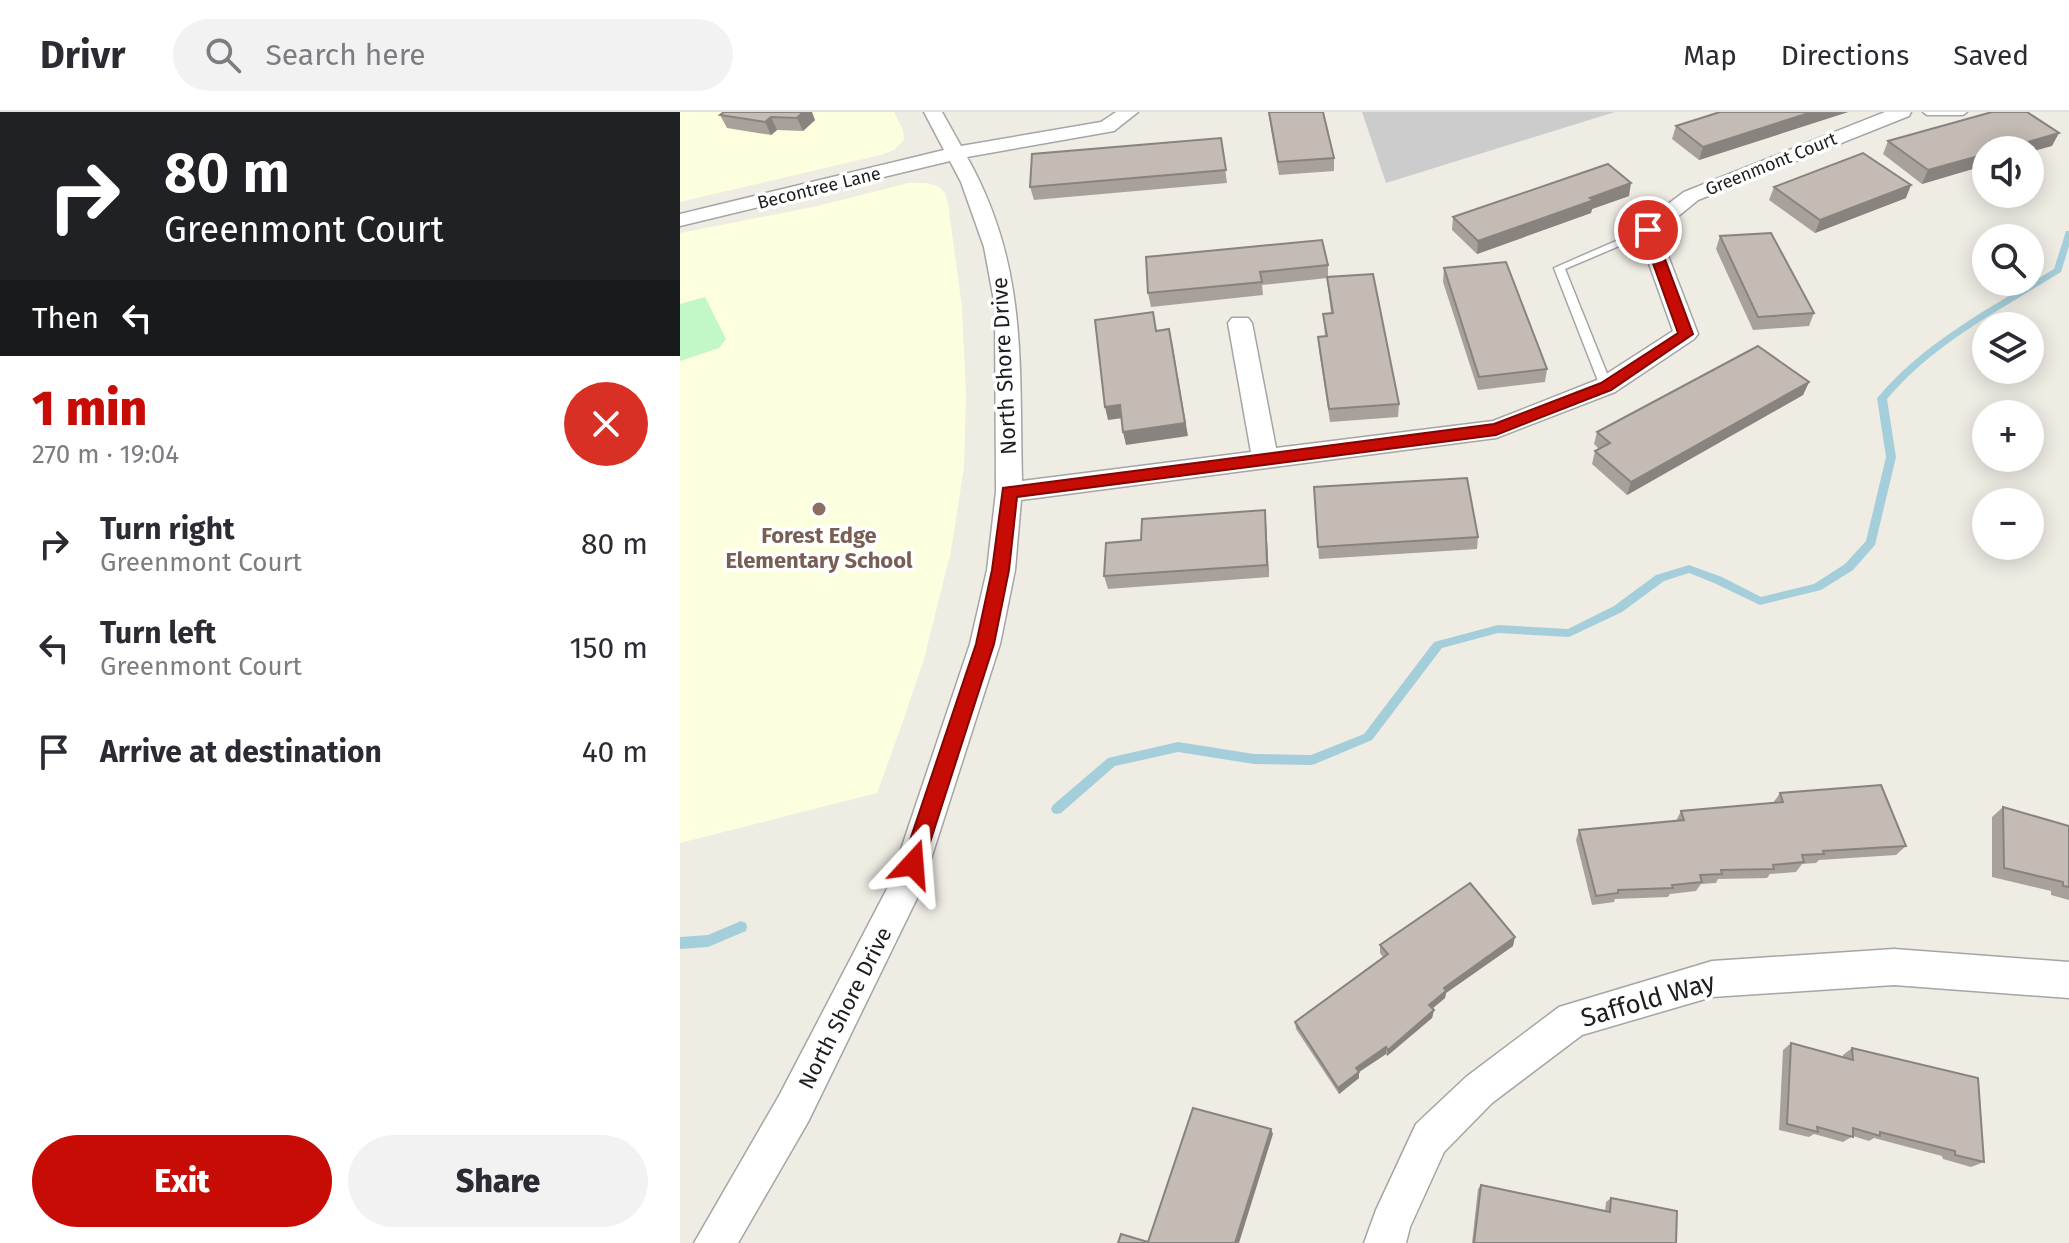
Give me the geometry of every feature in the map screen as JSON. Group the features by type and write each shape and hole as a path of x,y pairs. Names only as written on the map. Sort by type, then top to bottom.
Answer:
{"street":[{"name":"North Shore Drive","path":"715,1243 794,1108 904,890 985,644 1001,570 1009,492 1006,306 1001,274 982,208 957,153 933,112"},
{"name":"Becontree Lane","path":"680,220 761,203 957,153 1107,127 1129,112"},
{"name":"Greenmont Court","path":"1648,230 1691,196 1902,112"},
{"path":"1009,492 1496,429 1606,386 1686,334 1648,230"},
{"path":"1240,323 1265,460"},
{"name":"Saffold Way","path":"1385,1243 1390,1224 1430,1138 1479,1090 1572,1020 1712,979 1894,967 2069,980"}],"lane":[{"path":"1927,112 1963,112"},
{"path":"1606,386 1559,268 1648,230"}],"shaded area":[{"path":"680,112 894,112 903,130 904,140 894,150 881,155 680,202"},
{"path":"1362,112 1615,112 1386,183"},
{"name":"Forest Edge Elementary School","path":"908,183 938,186 945,193 948,203 962,308 966,395 964,467 951,551 924,659 901,727 877,793 680,843 680,233 818,206"}],"green space":[{"path":"705,297 726,339 719,348 680,361 680,304"}],"building":[{"path":"724,112 803,112 797,118 771,117 765,122 720,115"},
{"path":"1269,112 1323,112 1334,158 1278,162"},
{"path":"1720,112 1812,112 1703,147 1676,126"},
{"path":"1992,112 2027,112 2059,133 2044,137 1972,136 1972,158 1928,170 1888,141"},
{"path":"1221,138 1226,170 1030,187 1032,154"},
{"path":"1863,153 1911,185 1820,220 1774,187"},
{"path":"1608,164 1631,183 1590,198 1594,200 1478,241 1453,217"},
{"path":"1771,233 1814,313 1758,317 1720,236"},
{"path":"1322,240 1328,265 1260,272 1262,282 1148,293 1146,257"},
{"path":"1506,262 1547,369 1479,377 1444,268"},
{"path":"1373,274 1399,404 1329,409 1318,337 1327,336 1323,314 1333,313 1327,277"},
{"path":"1153,312 1156,331 1169,329 1185,423 1123,432 1120,405 1105,407 1095,320"},
{"path":"1758,346 1809,382 1631,482 1595,451 1610,443 1597,432"},
{"path":"1467,478 1478,537 1318,547 1314,487"},
{"path":"1265,510 1267,565 1104,576 1106,543 1141,540 1142,519"},
{"path":"1881,785 1906,846 1823,851 1824,854 1802,855 1804,862 1773,865 1774,869 1721,870 1722,874 1700,875 1702,882 1672,885 1673,888 1618,890 1618,893 1596,896 1579,830 1684,820 1681,811 1783,802 1780,793"},
{"path":"2003,807 2069,826 2069,887 2063,886 2063,882 2004,868"},
{"path":"1470,883 1515,937 1444,988 1446,991 1429,1005 1434,1010 1388,1050 1386,1047 1356,1068 1359,1072 1338,1088 1295,1022 1388,954 1380,945"},
{"path":"1791,1043 1853,1060 1852,1048 1978,1078 1984,1162 1955,1155 1955,1151 1880,1132 1880,1136 1853,1128 1853,1137 1817,1127 1818,1132 1787,1124"},
{"path":"1193,1108 1271,1129 1235,1243 1118,1243 1121,1234 1148,1242"},
{"path":"1481,1185 1610,1212 1611,1198 1677,1211 1676,1243 1474,1243"}],"waterway":[{"path":"1057,809 1112,762 1178,747 1254,759 1311,760 1368,737 1438,645 1498,629 1569,633 1618,609 1660,578 1689,569 1760,601 1817,587 1849,567 1871,542 1891,457 1882,398 1899,378 1940,343 2058,270 2069,233"},
{"path":"680,943 708,941 741,927"}],"place":[{"name":"Forest Edge Elementary School","path":"819,509"}],"route":[{"path":"913,864 985,644 1001,570 1009,492 1496,429 1606,386 1686,334 1648,230"}]}
